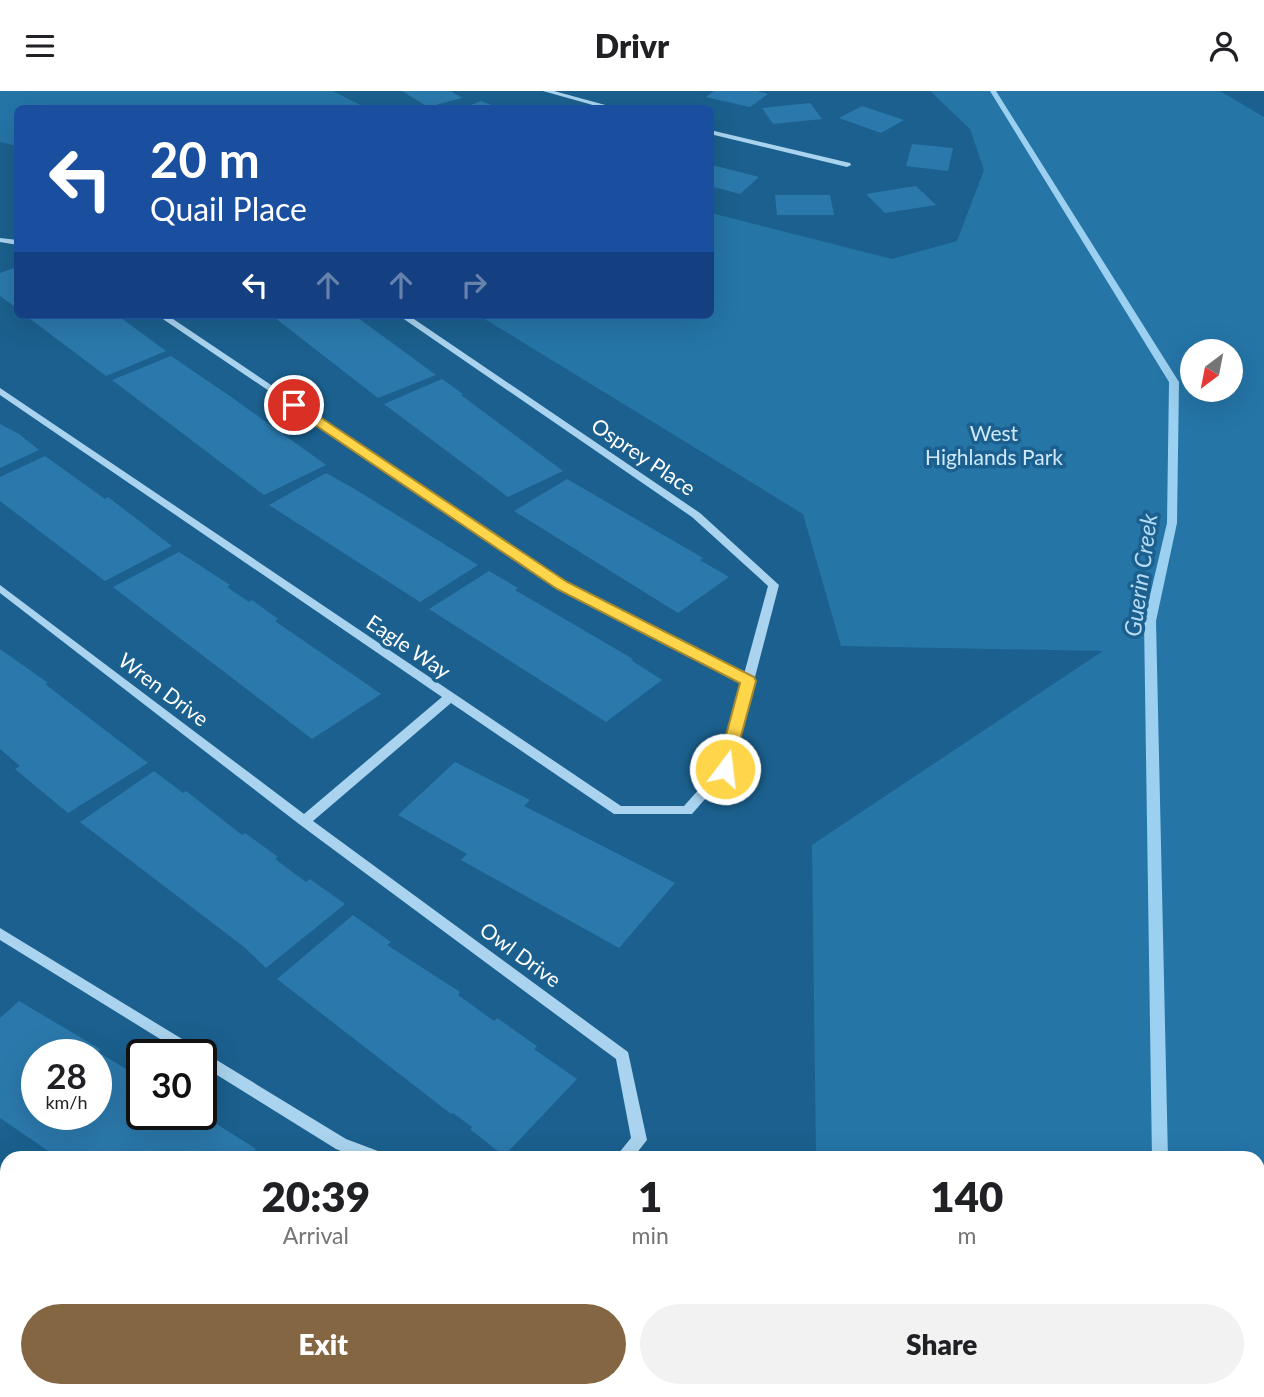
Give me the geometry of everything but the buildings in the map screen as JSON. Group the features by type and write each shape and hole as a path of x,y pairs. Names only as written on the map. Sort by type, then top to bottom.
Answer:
{"street":[{"path":"546,91 601,105"},
{"path":"714,133 847,165"},
{"path":"167,319 562,585 748,681"},
{"name":"Osprey Place","path":"408,319 696,515 774,585 748,681"},
{"name":"Eagle Way","path":"0,391 619,811 687,811 725,769 748,681"},
{"name":"Wren Drive","path":"0,588 304,821"},
{"path":"304,821 450,697"},
{"name":"Owl Drive","path":"304,821 623,1056 639,1140 629,1151"},
{"path":"0,933 172,1039"},
{"path":"217,1067 341,1144 359,1151"}],"green space":[{"path":"0,91 333,91 360,105 14,105 14,145 0,142"},
{"name":"West Highlands Park","path":"930,91 1220,91 1264,117 1264,1151 816,1151 812,845 1103,651 841,646 803,514 485,319 714,319 714,214 892,259 957,241 984,170 970,129"}],"waterway":[{"name":"Guerin Creek","path":"993,91 1174,382 1172,523 1150,621 1160,1151"}],"route":[{"path":"294,405 562,585 748,681 725,769"}]}
